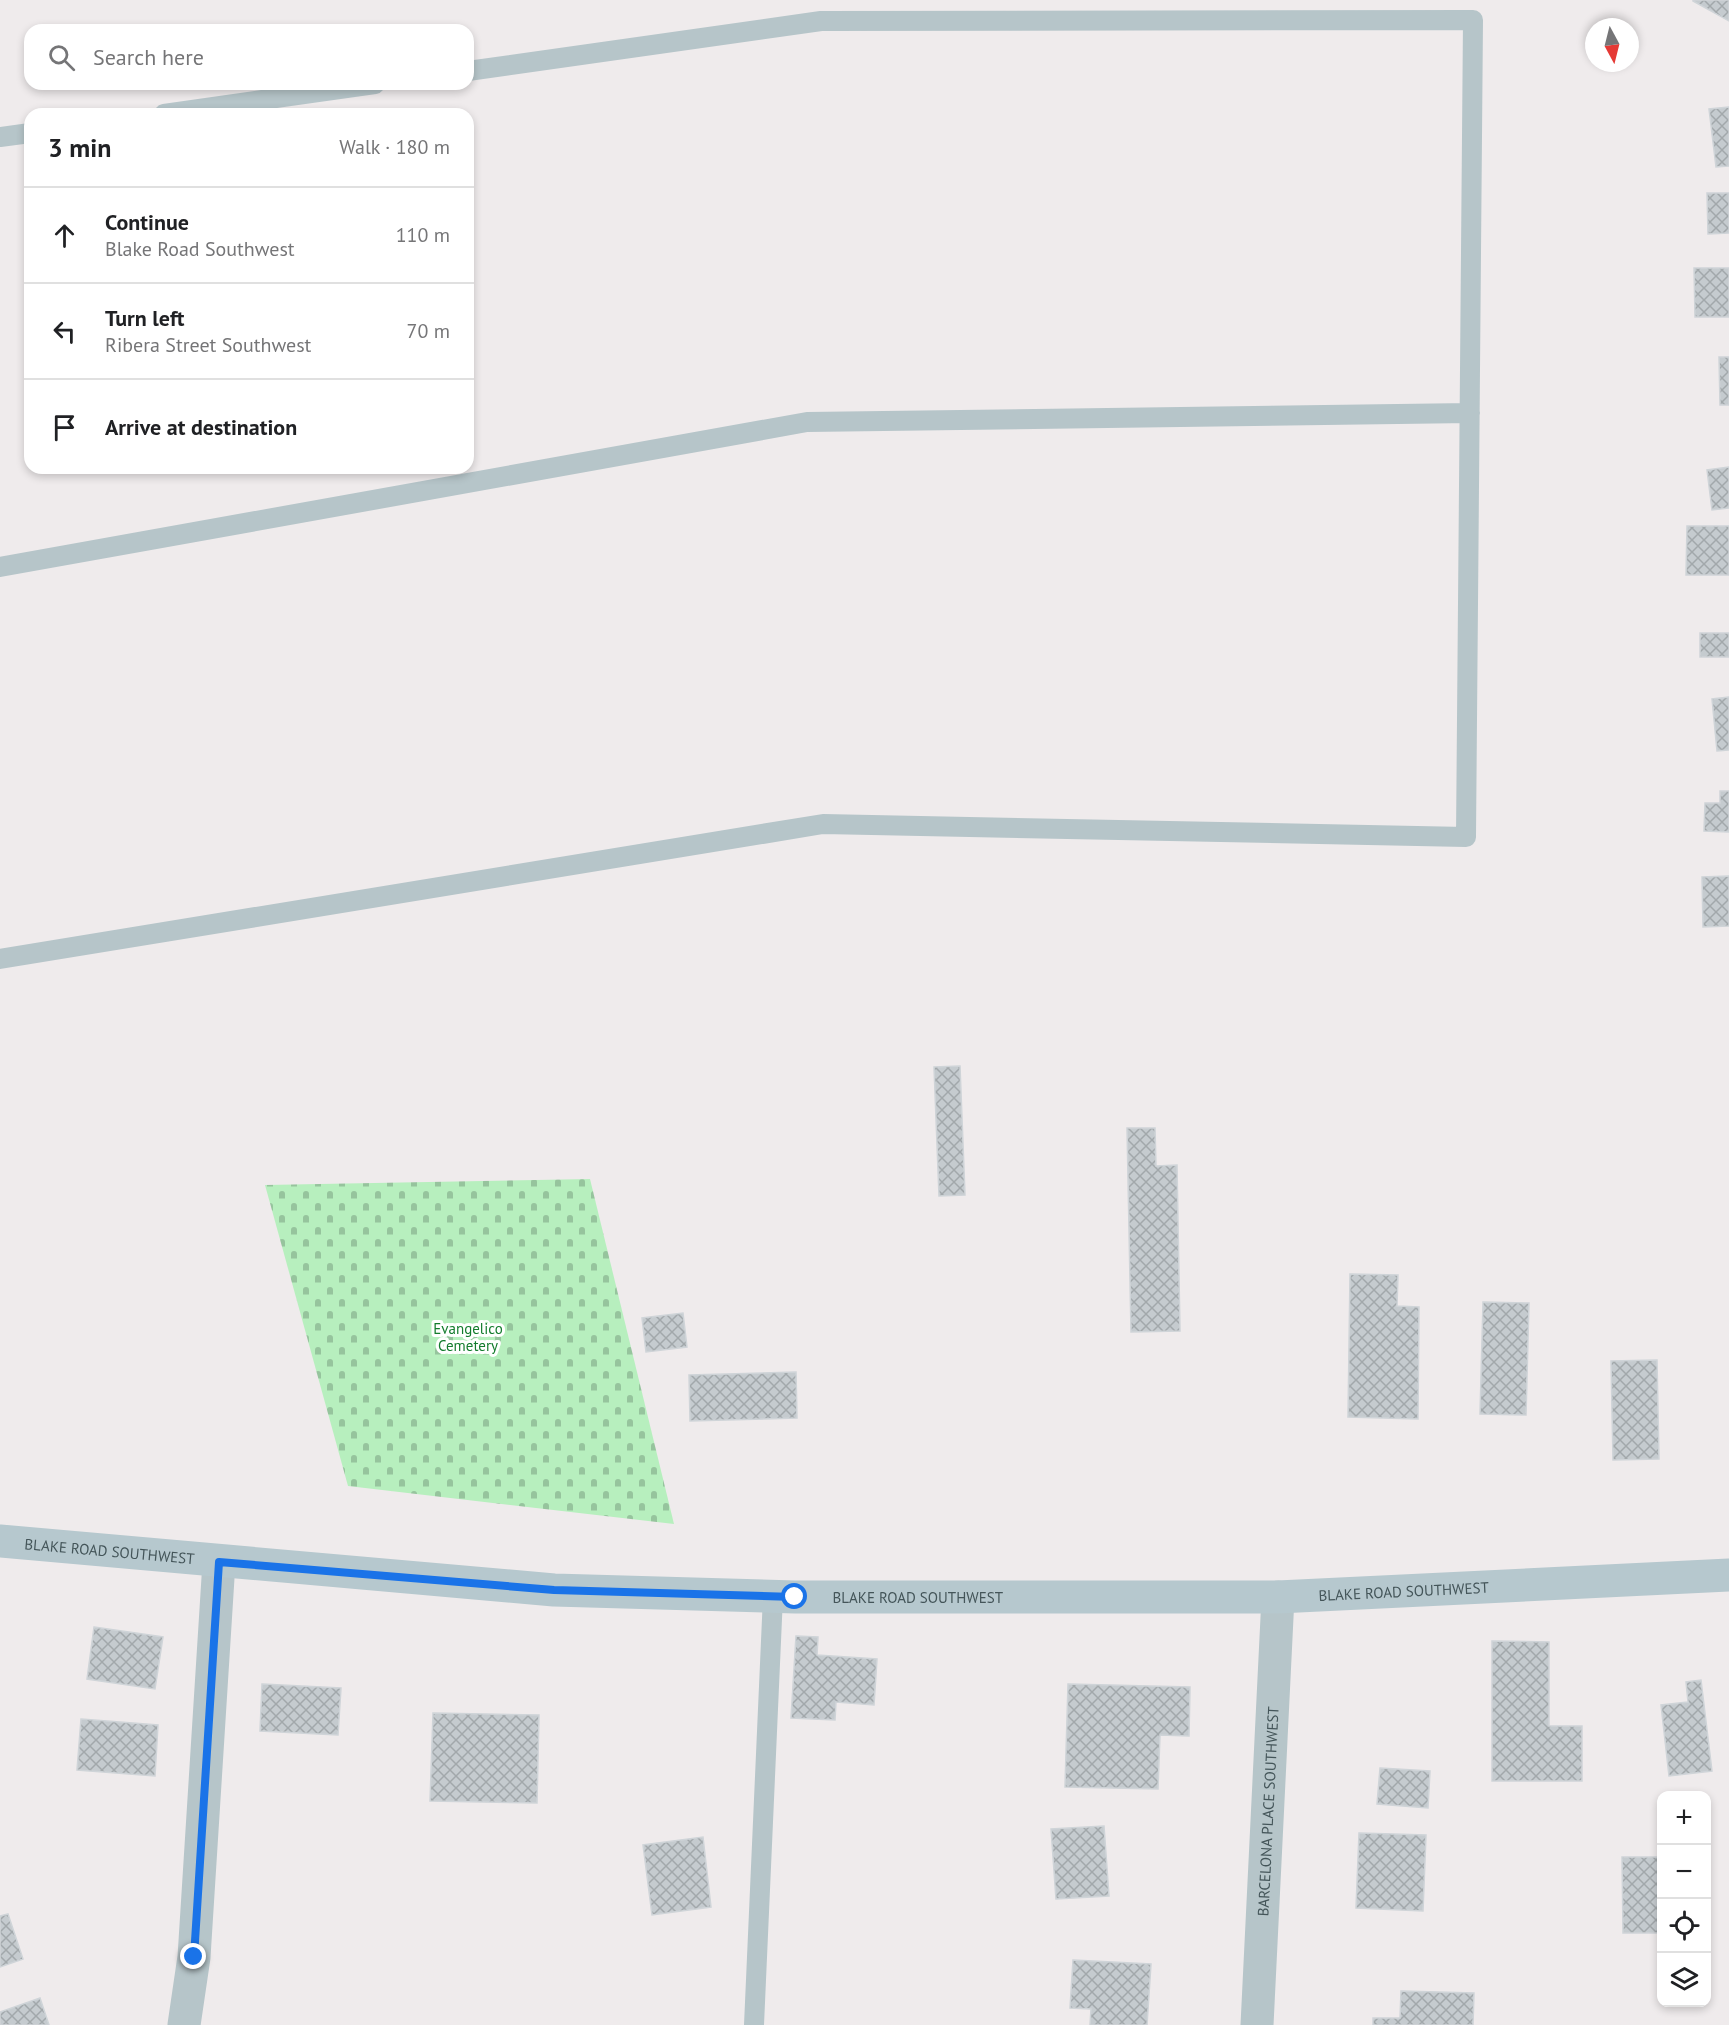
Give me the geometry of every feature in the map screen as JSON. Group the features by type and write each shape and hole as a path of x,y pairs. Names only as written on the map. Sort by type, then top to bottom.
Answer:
{"main road":[{"name":"BLAKE ROAD SOUTHWEST","path":"0,1541 554,1590 772,1596 1278,1597 1729,1575"}],"street":[{"path":"184,2025 194,1957 219,1562"},
{"name":"BARCELONA PLACE SOUTHWEST","path":"1257,2025 1278,1597"}],"lane":[{"path":"0,959 823,824 1466,837 1473,20 821,21 474,70"},
{"path":"206,108 333,90"},
{"path":"0,137 24,134"},
{"path":"0,567 807,422 1470,413"},
{"path":"754,2025 772,1596"}],"green space":[{"name":"Evangelico Cemetery","path":"590,1179 674,1524 348,1486 265,1185"}],"building":[{"path":"1693,0 1729,0 1729,21 1693,1"},
{"path":"1729,107 1729,166 1716,167 1709,109"},
{"path":"1707,193 1729,193 1729,233 1708,234"},
{"path":"1694,268 1729,268 1729,317 1695,317"},
{"path":"1719,357 1729,357 1729,405 1720,405"},
{"path":"1729,467 1729,508 1712,510 1707,470"},
{"path":"1687,526 1729,526 1729,575 1686,575"},
{"path":"1700,633 1729,633 1729,657 1700,657"},
{"path":"1729,697 1729,750 1717,751 1712,699"},
{"path":"1720,791 1729,791 1729,832 1704,831 1705,803 1720,803"},
{"path":"1729,876 1729,926 1703,927 1702,877"},
{"path":"960,1066 965,1195 939,1196 934,1067"},
{"path":"1127,1128 1155,1128 1156,1166 1177,1165 1180,1331 1131,1332"},
{"path":"1350,1274 1398,1275 1397,1306 1419,1307 1418,1419 1348,1417"},
{"path":"1483,1302 1529,1303 1526,1415 1480,1414"},
{"path":"683,1313 687,1347 646,1352 642,1318"},
{"path":"1657,1360 1659,1459 1613,1460 1611,1361"},
{"path":"796,1372 797,1418 690,1421 689,1375"},
{"path":"94,1627 163,1637 155,1689 87,1679"},
{"path":"796,1636 818,1637 817,1655 877,1659 874,1705 836,1702 835,1720 791,1718"},
{"path":"1492,1641 1549,1642 1549,1726 1582,1726 1582,1781 1492,1781"},
{"path":"1701,1680 1712,1771 1669,1776 1661,1705 1688,1702 1686,1682"},
{"path":"262,1684 341,1688 338,1735 260,1731"},
{"path":"1068,1684 1190,1687 1189,1736 1160,1735 1158,1789 1065,1787"},
{"path":"433,1713 539,1715 537,1803 430,1801"},
{"path":"81,1719 158,1725 155,1776 77,1770"},
{"path":"1380,1768 1430,1771 1428,1808 1377,1804"},
{"path":"1104,1826 1109,1896 1056,1899 1051,1829"},
{"path":"1359,1833 1426,1835 1423,1911 1356,1908"},
{"path":"703,1837 711,1907 652,1915 643,1845"},
{"path":"1622,1857 1657,1857 1657,1933 1623,1933"},
{"path":"8,1914 23,1959 0,1967 0,1916"},
{"path":"1073,1960 1151,1964 1147,2025 1090,2025 1091,2009 1070,2008"},
{"path":"1401,1991 1474,1993 1473,2025 1373,2025 1373,2018 1400,2018"},
{"path":"40,1998 49,2025 0,2025 0,2012"}],"route":[{"path":"194,1957 219,1562 554,1590 795,1597"}]}
